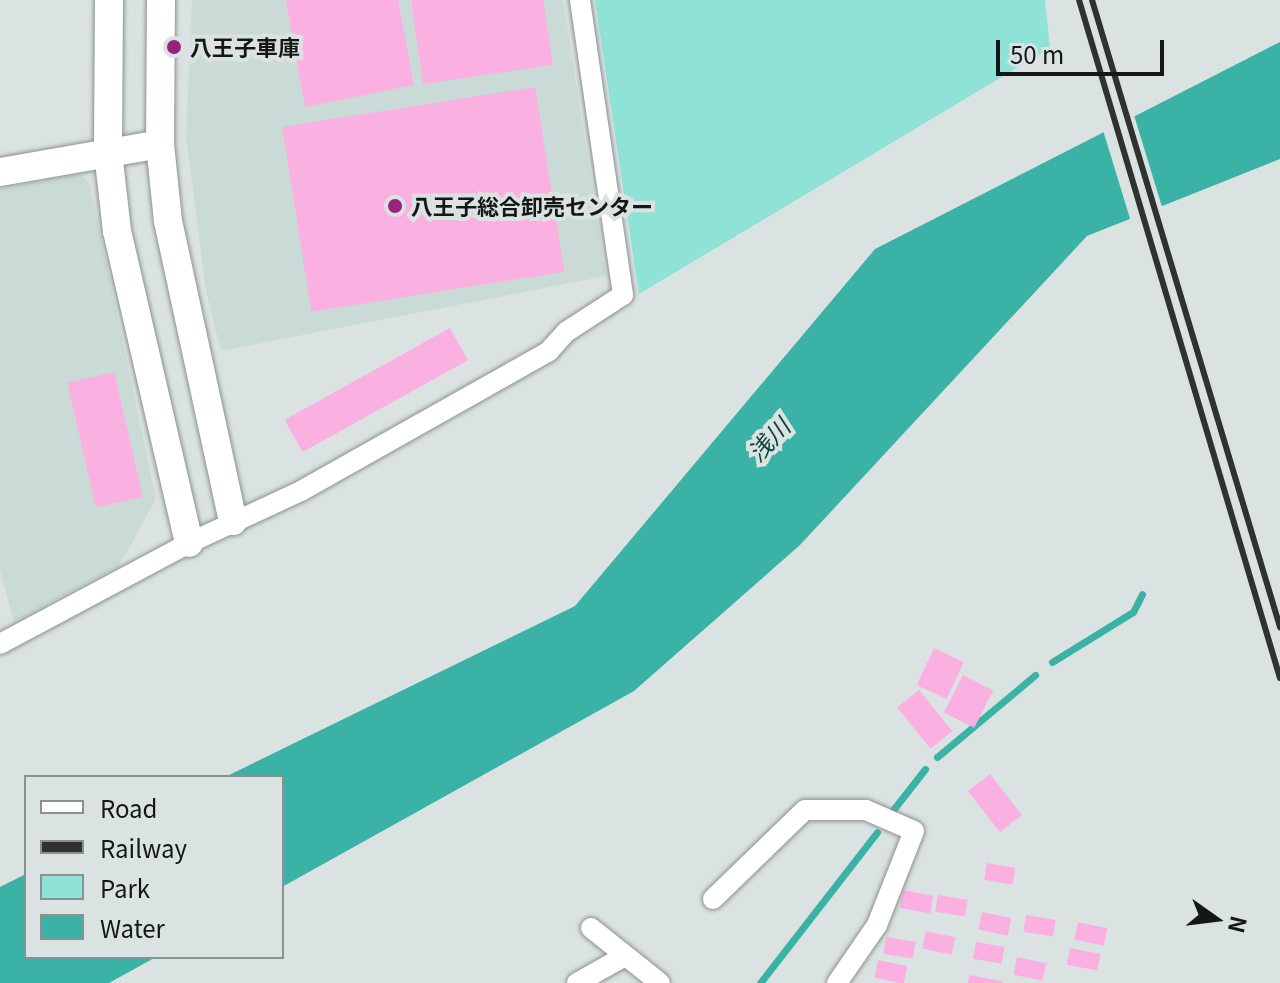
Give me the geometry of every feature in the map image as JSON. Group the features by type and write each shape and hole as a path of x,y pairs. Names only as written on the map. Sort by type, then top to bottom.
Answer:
{"street":[{"path":"109,0 108,152 128,293 189,543"},
{"path":"161,0 160,144 178,282 233,521"},
{"path":"0,644 189,543 301,491 549,351 566,332 623,295 580,0"},
{"path":"0,172 160,144"},
{"path":"713,899 805,810 866,810 914,831 877,925 846,981"},
{"path":"591,928 660,983"},
{"path":"577,983 625,956"}],"shaded area":[{"name":"八王子総合卸売センター","path":"192,0 563,0 606,276 221,351 206,291 186,137"},
{"path":"80,174 89,182 156,499 119,566 14,622 0,571 0,189"}],"green space":[{"path":"595,0 1045,0 1050,48 639,294"}],"water":[{"name":"浅川","path":"1280,42 1280,159 1087,236 800,545 634,691 284,886 284,775 229,775 575,606 875,249"},
{"path":"24,875 24,959 152,959 109,983 0,983 0,887"}],"pier":[{"path":"1133,112 1163,210 1130,219 1100,122"}],"building":[{"path":"286,0 398,0 414,85 305,107"},
{"path":"411,0 543,0 553,65 423,84"},
{"path":"535,87 564,272 311,312 282,127"},
{"path":"450,328 468,360 303,452 285,420"},
{"path":"114,372 143,497 96,508 67,383"},
{"path":"934,648 964,662 947,699 917,685"},
{"path":"963,675 993,690 974,728 944,712"},
{"path":"919,690 952,731 931,749 897,708"},
{"path":"990,774 1022,815 1000,832 968,791"},
{"path":"987,863 1016,868 1013,885 984,880"},
{"path":"903,890 933,896 930,914 900,908"},
{"path":"938,895 968,900 965,916 935,912"},
{"path":"982,912 1011,918 1008,936 978,930"},
{"path":"1026,915 1056,920 1053,936 1023,932"},
{"path":"1078,922 1107,928 1104,946 1074,940"},
{"path":"926,931 955,937 952,955 922,949"},
{"path":"886,937 916,942 913,958 883,954"},
{"path":"976,942 1005,947 1002,964 973,959"},
{"path":"1070,948 1100,954 1097,971 1067,965"},
{"path":"1017,957 1046,963 1043,981 1013,975"},
{"path":"878,960 907,966 904,983 874,978"},
{"path":"969,975 1002,981 1002,983 968,983"}],"waterway":[{"path":"1052,662 1133,612 1142,594"},
{"path":"937,757 1035,675"},
{"path":"893,810 925,769"},
{"path":"760,983 877,832"}],"railway":[{"path":"1079,0 1280,678"},
{"path":"1092,0 1280,627"}],"place":[{"name":"八王子車庫","path":"174,47"},
{"name":"八王子総合卸売センター","path":"395,206"}]}
